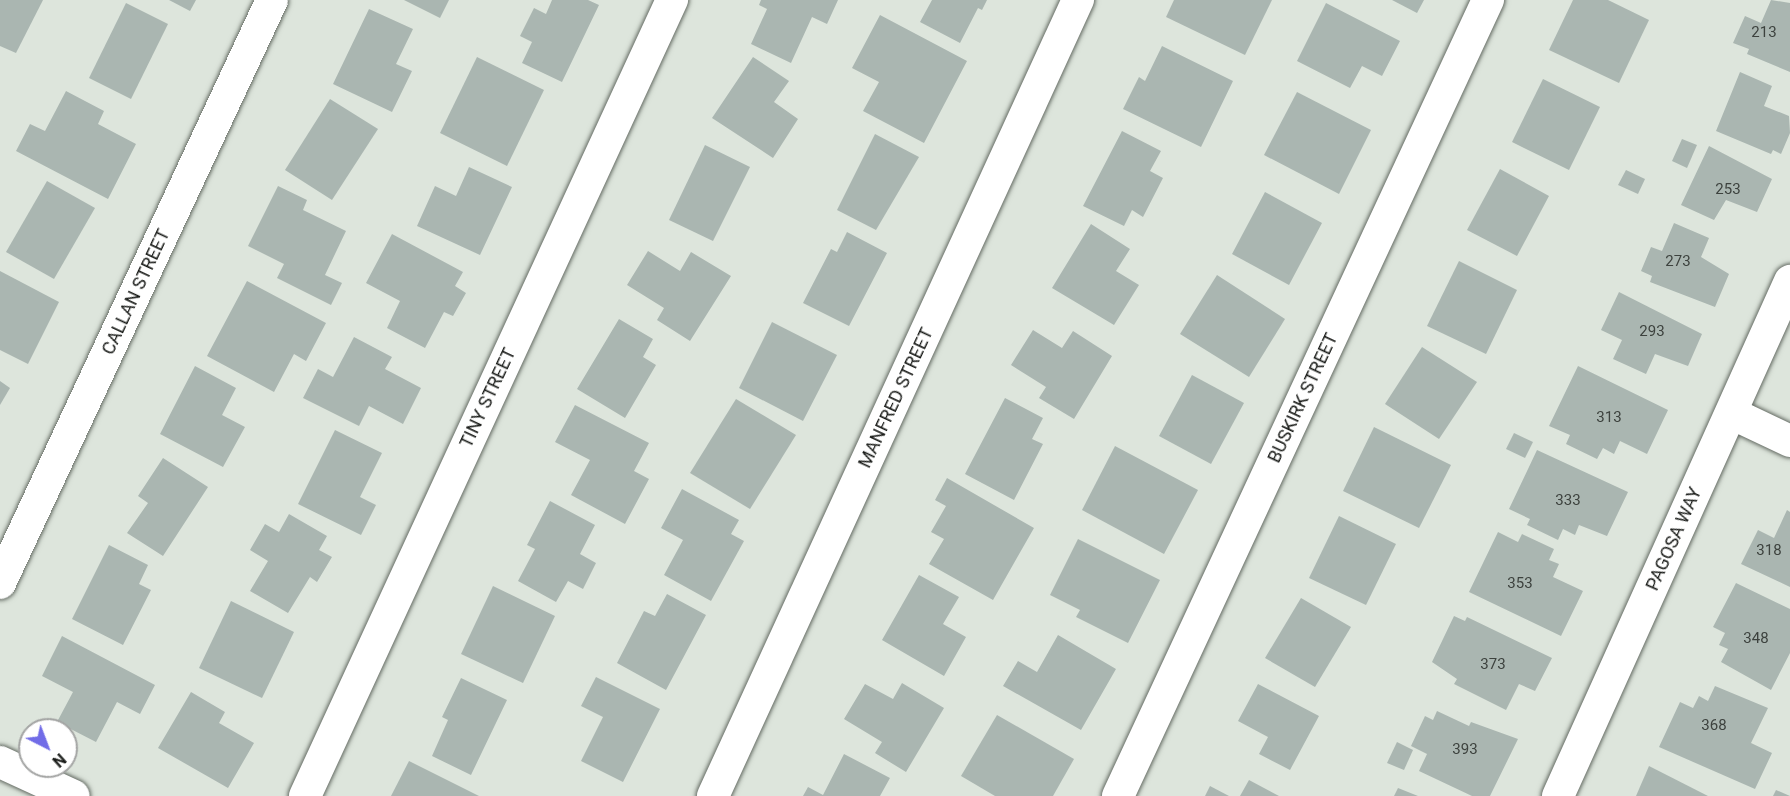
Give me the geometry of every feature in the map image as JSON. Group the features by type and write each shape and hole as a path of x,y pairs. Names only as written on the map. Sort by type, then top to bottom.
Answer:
{"street":[{"name":"CALLAN STREET","path":"0,583 272,0"},
{"name":"TINY STREET","path":"305,796 672,0"},
{"name":"MANFRED STREET","path":"714,796 1078,0"},
{"name":"BUSKIRK STREET","path":"1118,796 1488,0"},
{"name":"PAGOSA WAY","path":"1558,796 1790,281"},
{"path":"1731,412 1790,441"},
{"path":"0,762 74,796"}],"building":[{"path":"0,0 43,0 16,53 0,46"},
{"path":"169,0 196,0 190,11"},
{"path":"404,0 449,0 440,18"},
{"path":"552,0 588,0 599,5 562,82 522,63 532,42 520,36 534,8 546,14"},
{"path":"761,0 838,0 827,24 812,17 791,63 751,44 767,9 759,5"},
{"path":"932,0 987,0 982,10 978,8 960,43 920,22"},
{"path":"1174,0 1272,0 1245,55 1166,17"},
{"path":"1392,0 1424,0 1417,13"},
{"path":"1573,0 1608,0 1649,20 1619,83 1549,50"},
{"path":"1771,0 1790,3 1790,72 1747,54 1749,49 1733,43 1745,16 1761,23"},
{"path":"126,3 168,24 131,99 89,78"},
{"path":"1326,3 1400,41 1382,76 1362,66 1350,88 1297,61"},
{"path":"369,9 413,29 396,64 412,71 392,112 333,84"},
{"path":"880,15 967,61 924,143 863,111 879,82 852,68"},
{"path":"1162,46 1233,81 1201,147 1123,109 1139,77 1145,81"},
{"path":"477,57 544,90 507,166 440,133"},
{"path":"753,57 789,81 774,102 798,119 773,158 712,118"},
{"path":"1740,72 1772,86 1764,106 1789,116 1790,133 1781,154 1773,150 1771,154 1716,131"},
{"path":"1543,79 1600,107 1569,170 1512,142"},
{"path":"66,91 104,111 98,124 136,144 108,199 16,151 30,124 45,131"},
{"path":"1297,92 1371,130 1339,194 1264,155"},
{"path":"330,99 378,129 332,200 285,170"},
{"path":"1122,131 1161,151 1150,171 1163,178 1143,217 1132,210 1124,226 1083,206"},
{"path":"875,134 919,157 876,230 837,210"},
{"path":"1682,139 1697,145 1687,168 1672,161"},
{"path":"705,145 750,167 713,241 669,220"},
{"path":"1709,146 1772,179 1757,212 1726,200 1714,220 1681,205"},
{"path":"469,167 512,187 480,255 417,226 435,186 456,196"},
{"path":"1500,169 1549,196 1517,256 1467,230"},
{"path":"1626,170 1645,179 1638,194 1618,185"},
{"path":"47,181 95,208 54,279 6,252"},
{"path":"278,186 307,200 303,210 346,231 325,275 342,283 331,305 277,278 284,264 248,246"},
{"path":"1265,192 1322,223 1289,285 1232,254"},
{"path":"1674,223 1709,238 1701,257 1729,274 1715,307 1650,282 1652,276 1641,271 1651,247 1662,251"},
{"path":"1091,224 1130,249 1116,271 1139,285 1114,325 1052,288"},
{"path":"847,232 887,253 849,326 803,303 831,249 837,252"},
{"path":"392,234 463,272 455,286 466,293 453,316 444,312 425,348 387,328 400,301 366,283"},
{"path":"648,251 680,271 691,252 731,276 690,341 657,320 664,308 627,285"},
{"path":"1459,261 1517,290 1486,354 1427,326"},
{"path":"0,271 59,302 28,364 0,350"},
{"path":"1217,275 1285,319 1249,377 1180,334"},
{"path":"247,281 326,323 306,361 294,354 274,392 207,356"},
{"path":"1619,292 1702,334 1688,366 1655,354 1646,374 1613,359 1622,340 1601,330"},
{"path":"619,319 653,339 643,357 656,365 625,418 577,389"},
{"path":"772,322 837,355 803,421 739,388"},
{"path":"1033,330 1062,348 1073,331 1112,356 1074,419 1039,398 1046,387 1011,365"},
{"path":"354,337 392,357 385,369 421,388 403,424 369,406 359,426 303,398 318,369 333,377"},
{"path":"1422,347 1477,382 1439,439 1385,404"},
{"path":"195,366 236,388 222,415 245,427 223,467 160,434"},
{"path":"1578,366 1668,410 1647,454 1620,441 1614,454 1603,448 1597,459 1566,444 1570,435 1549,426"},
{"path":"1192,375 1244,403 1211,464 1159,436"},
{"path":"0,381 10,388 0,405"},
{"path":"1005,398 1043,418 1032,439 1043,444 1014,500 965,474"},
{"path":"736,399 796,435 750,509 690,473"},
{"path":"575,405 649,443 634,471 649,479 625,524 571,495 590,460 555,442"},
{"path":"1374,427 1451,465 1419,528 1343,491"},
{"path":"335,430 382,453 360,497 376,505 361,535 298,504"},
{"path":"1514,433 1533,442 1525,458 1506,449"},
{"path":"1115,446 1198,490 1164,554 1082,510"},
{"path":"1537,450 1628,492 1607,536 1579,525 1575,535 1563,529 1558,540 1527,525 1530,519 1509,509"},
{"path":"163,458 208,487 163,556 127,533 148,503 138,496"},
{"path":"947,478 1034,528 993,600 929,564 944,539 931,532 946,506 935,500"},
{"path":"682,489 739,520 731,534 744,541 711,601 664,575 683,540 661,528"},
{"path":"550,501 595,525 580,554 596,563 583,589 568,581 556,602 518,581 535,549 527,545"},
{"path":"1787,510 1790,512 1790,587 1741,564 1758,530 1774,538"},
{"path":"289,514 327,536 319,550 332,557 317,582 310,577 288,613 250,591 268,561 250,550 265,524 279,532"},
{"path":"1339,516 1396,544 1366,605 1309,578"},
{"path":"1498,532 1518,542 1522,534 1554,549 1549,560 1559,564 1553,577 1583,591 1561,636 1469,592"},
{"path":"1078,539 1160,580 1128,643 1076,617 1080,610 1050,595"},
{"path":"109,545 148,565 139,584 151,590 123,645 72,619"},
{"path":"919,575 959,597 943,624 966,637 944,676 882,640"},
{"path":"1736,583 1790,609 1790,653 1771,690 1721,662 1728,649 1719,645 1725,633 1713,627"},
{"path":"493,586 555,616 523,683 461,654"},
{"path":"667,594 706,615 666,690 617,663 644,611 655,616"},
{"path":"1301,598 1351,627 1315,687 1265,658"},
{"path":"231,601 294,632 262,698 199,668"},
{"path":"1454,616 1465,621 1467,617 1552,658 1535,691 1519,684 1506,710 1454,684 1457,679 1432,662"},
{"path":"1058,635 1116,669 1081,730 1003,686 1018,661 1037,672"},
{"path":"62,636 155,685 140,714 117,702 96,742 78,733 78,718 59,718 73,692 42,676"},
{"path":"596,677 660,709 623,782 581,761 603,717 581,706"},
{"path":"461,678 507,700 471,775 432,756 448,720 442,717"},
{"path":"902,683 944,708 906,772 875,753 882,742 844,719 865,684 893,699"},
{"path":"1258,684 1319,716 1290,770 1259,754 1268,737 1238,721"},
{"path":"1715,686 1768,708 1751,743 1772,753 1755,789 1659,747 1680,702 1693,708 1699,696 1708,701"},
{"path":"191,692 225,712 219,723 254,743 228,788 158,748"},
{"path":"1437,711 1469,726 1471,722 1518,739 1490,796 1472,796 1419,771 1427,754 1411,746 1425,716 1433,720"},
{"path":"997,715 1074,759 1053,796 995,796 961,776"},
{"path":"1397,742 1413,750 1404,770 1387,763"},
{"path":"844,754 890,778 880,796 803,796 808,787 823,795"},
{"path":"409,761 479,796 391,796"},
{"path":"1649,766 1708,796 1636,796"},
{"path":"1249,780 1279,796 1240,796"},
{"path":"1210,786 1229,796 1205,796"},
{"path":"1398,788 1418,796 1394,796"},
{"path":"1776,790 1790,796 1773,796"}]}
